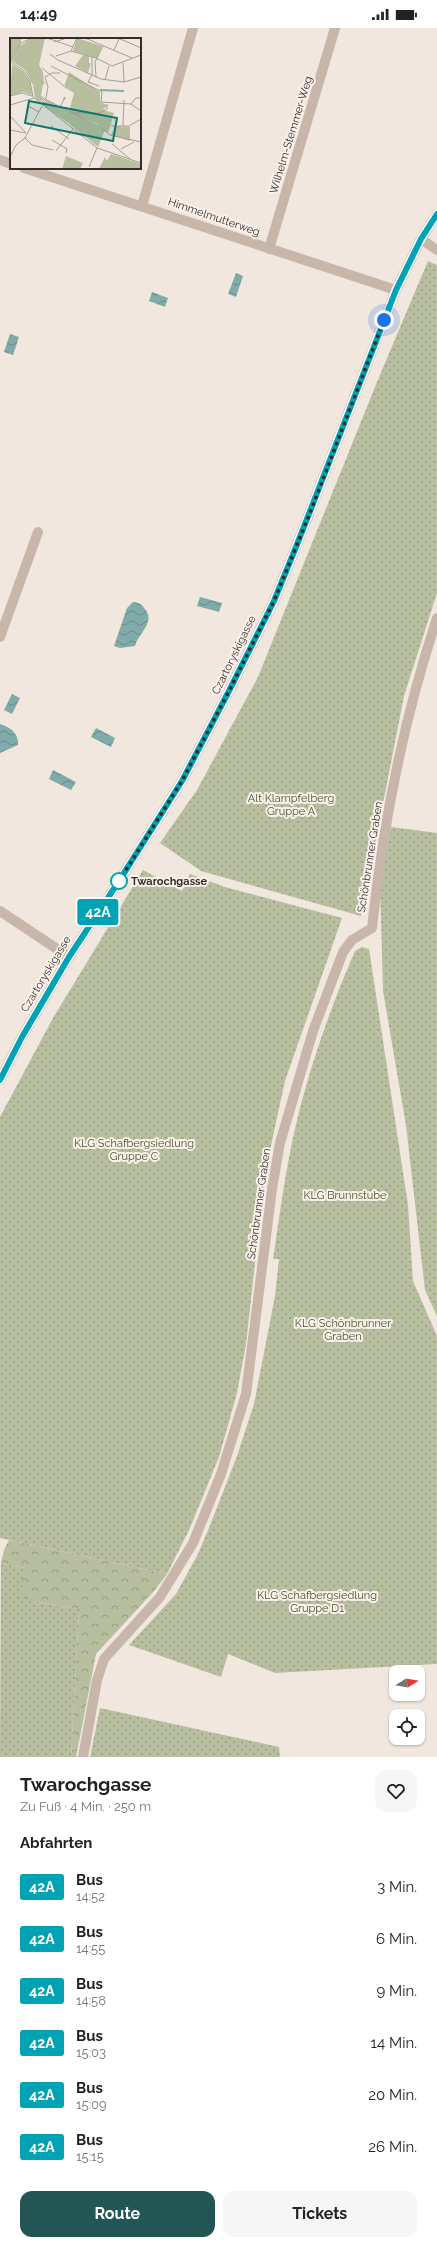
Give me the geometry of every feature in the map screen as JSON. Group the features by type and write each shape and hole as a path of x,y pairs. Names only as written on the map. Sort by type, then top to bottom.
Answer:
{"street":[{"path":"142,206 193,28"},
{"name":"Wilhelm-Stemmer-Weg","path":"270,249 335,28"},
{"path":"0,160 10,164"},
{"name":"Himmelmutterweg","path":"27,169 396,290"},
{"name":"Czartoryskigasse","path":"0,1080 22,1037 69,957 182,781 229,691 274,601 396,290 421,239 437,214"},
{"path":"421,239 437,250"},
{"path":"0,637 38,532"},
{"name":"Schönbrunner Graben","path":"83,1757 97,1680 104,1659 160,1597 193,1543 221,1474 246,1394 272,1189 280,1143 313,1031 343,952 352,940 372,928 377,883 398,765 415,689 435,632 437,618"},
{"path":"0,911 69,957"}],"green space":[{"name":"Alt Klampfelberg Gruppe A","path":"428,261 437,265 437,593 404,696 361,916 201,871 160,843 197,790 258,677 377,382"},
{"name":"KLG Brunnstube","path":"391,827 437,833 437,1316 425,1290 406,1125 383,991 380,881"},
{"name":"KLG Schafbergsiedlung Gruppe C","path":"143,870 182,891 190,874 225,887 342,918 285,1081 265,1173 246,1344 237,1393 219,1457 190,1528 167,1574 0,1538 0,1117 53,1018"},
{"path":"362,947 369,949 408,1205 413,1281 437,1336 437,1664 389,1665 389,1667 275,1673 228,1654 221,1677 129,1645 176,1594 198,1554 237,1456 254,1404 275,1296 279,1259 273,1259 293,1136 307,1082 324,1029 355,951"},
{"path":"9,1540 167,1574 155,1590 96,1654 76,1757 71,1757 79,1609 32,1601 21,1596 24,1568 1,1563 4,1550"},
{"path":"1,1563 24,1568 32,1601 79,1609 71,1757 0,1757"},
{"path":"100,1708 279,1747 280,1757 90,1757"}],"water":[{"path":"236,273 243,276 236,297 228,294"},
{"path":"152,292 168,298 165,307 149,301"},
{"path":"10,334 19,337 13,355 4,352"},
{"path":"200,597 222,603 219,612 197,606"},
{"path":"133,602 136,602 143,607 147,613 148,623 135,646 120,648 114,646 127,608"},
{"path":"12,694 20,698 12,714 4,710"},
{"path":"0,724 13,731 17,737 18,745 0,753"},
{"path":"96,728 115,738 111,747 91,737"},
{"path":"53,770 76,782 71,790 49,779"}],"bus line":[{"name":"42A","path":"0,1080 22,1037 69,957 146,840 182,781 229,691 274,601 321,486 396,290 421,239 437,214"}],"place":[{"name":"Twarochgasse","path":"119,881"}],"route":[{"path":"119,881 182,781 274,601 312,508 384,320"}],"park label":[{"name":"KLG Schönbrunner Graben","path":"343,1329"},
{"name":"KLG Schafbergsiedlung Gruppe D1","path":"317,1601"}]}
